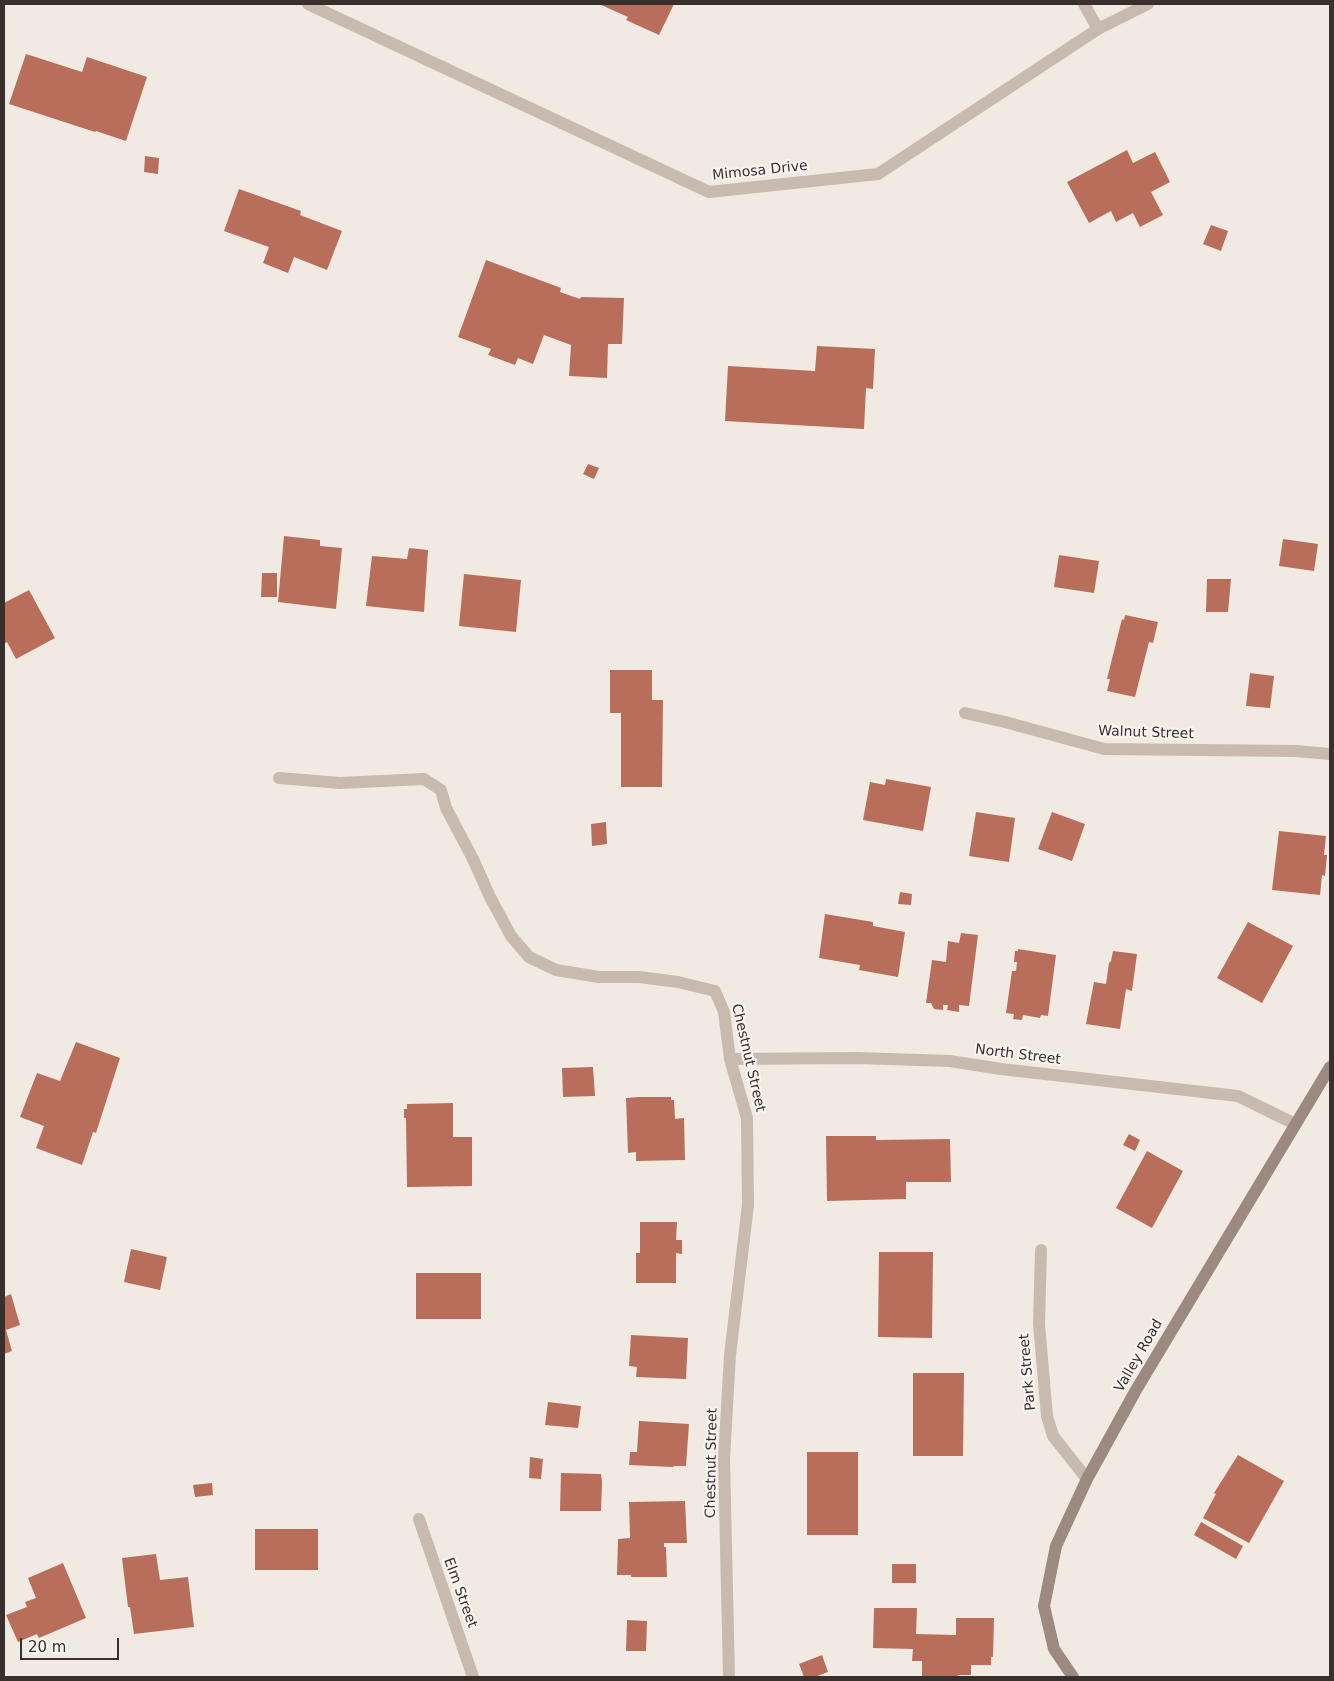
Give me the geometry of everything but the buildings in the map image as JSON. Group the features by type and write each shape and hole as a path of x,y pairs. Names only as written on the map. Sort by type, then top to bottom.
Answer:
{"street":[{"name":"Mimosa Drive","path":"308,4 709,192 878,174 1098,29 1148,4"},
{"path":"1084,4 1098,29"},
{"name":"Walnut Street","path":"965,713 1104,749 1296,751 1330,754"},
{"name":"Chestnut Street","path":"279,778 340,783 424,779 441,790 446,808 473,859 490,897 511,936 529,958 556,970 599,977 638,977 678,982 715,991 724,1012 730,1059 747,1118 748,1205 730,1356 724,1459 729,1677"},
{"name":"North Street","path":"730,1059 857,1058 950,1060 1009,1070 1238,1096 1295,1124"},
{"name":"Valley Road","path":"1073,1677 1054,1649 1044,1606 1056,1546 1087,1480 1136,1390 1330,1067"},
{"name":"Park Street","path":"1041,1250 1039,1324 1047,1416 1053,1436 1087,1480"},
{"name":"Elm Street","path":"419,1519 472,1677"}]}
